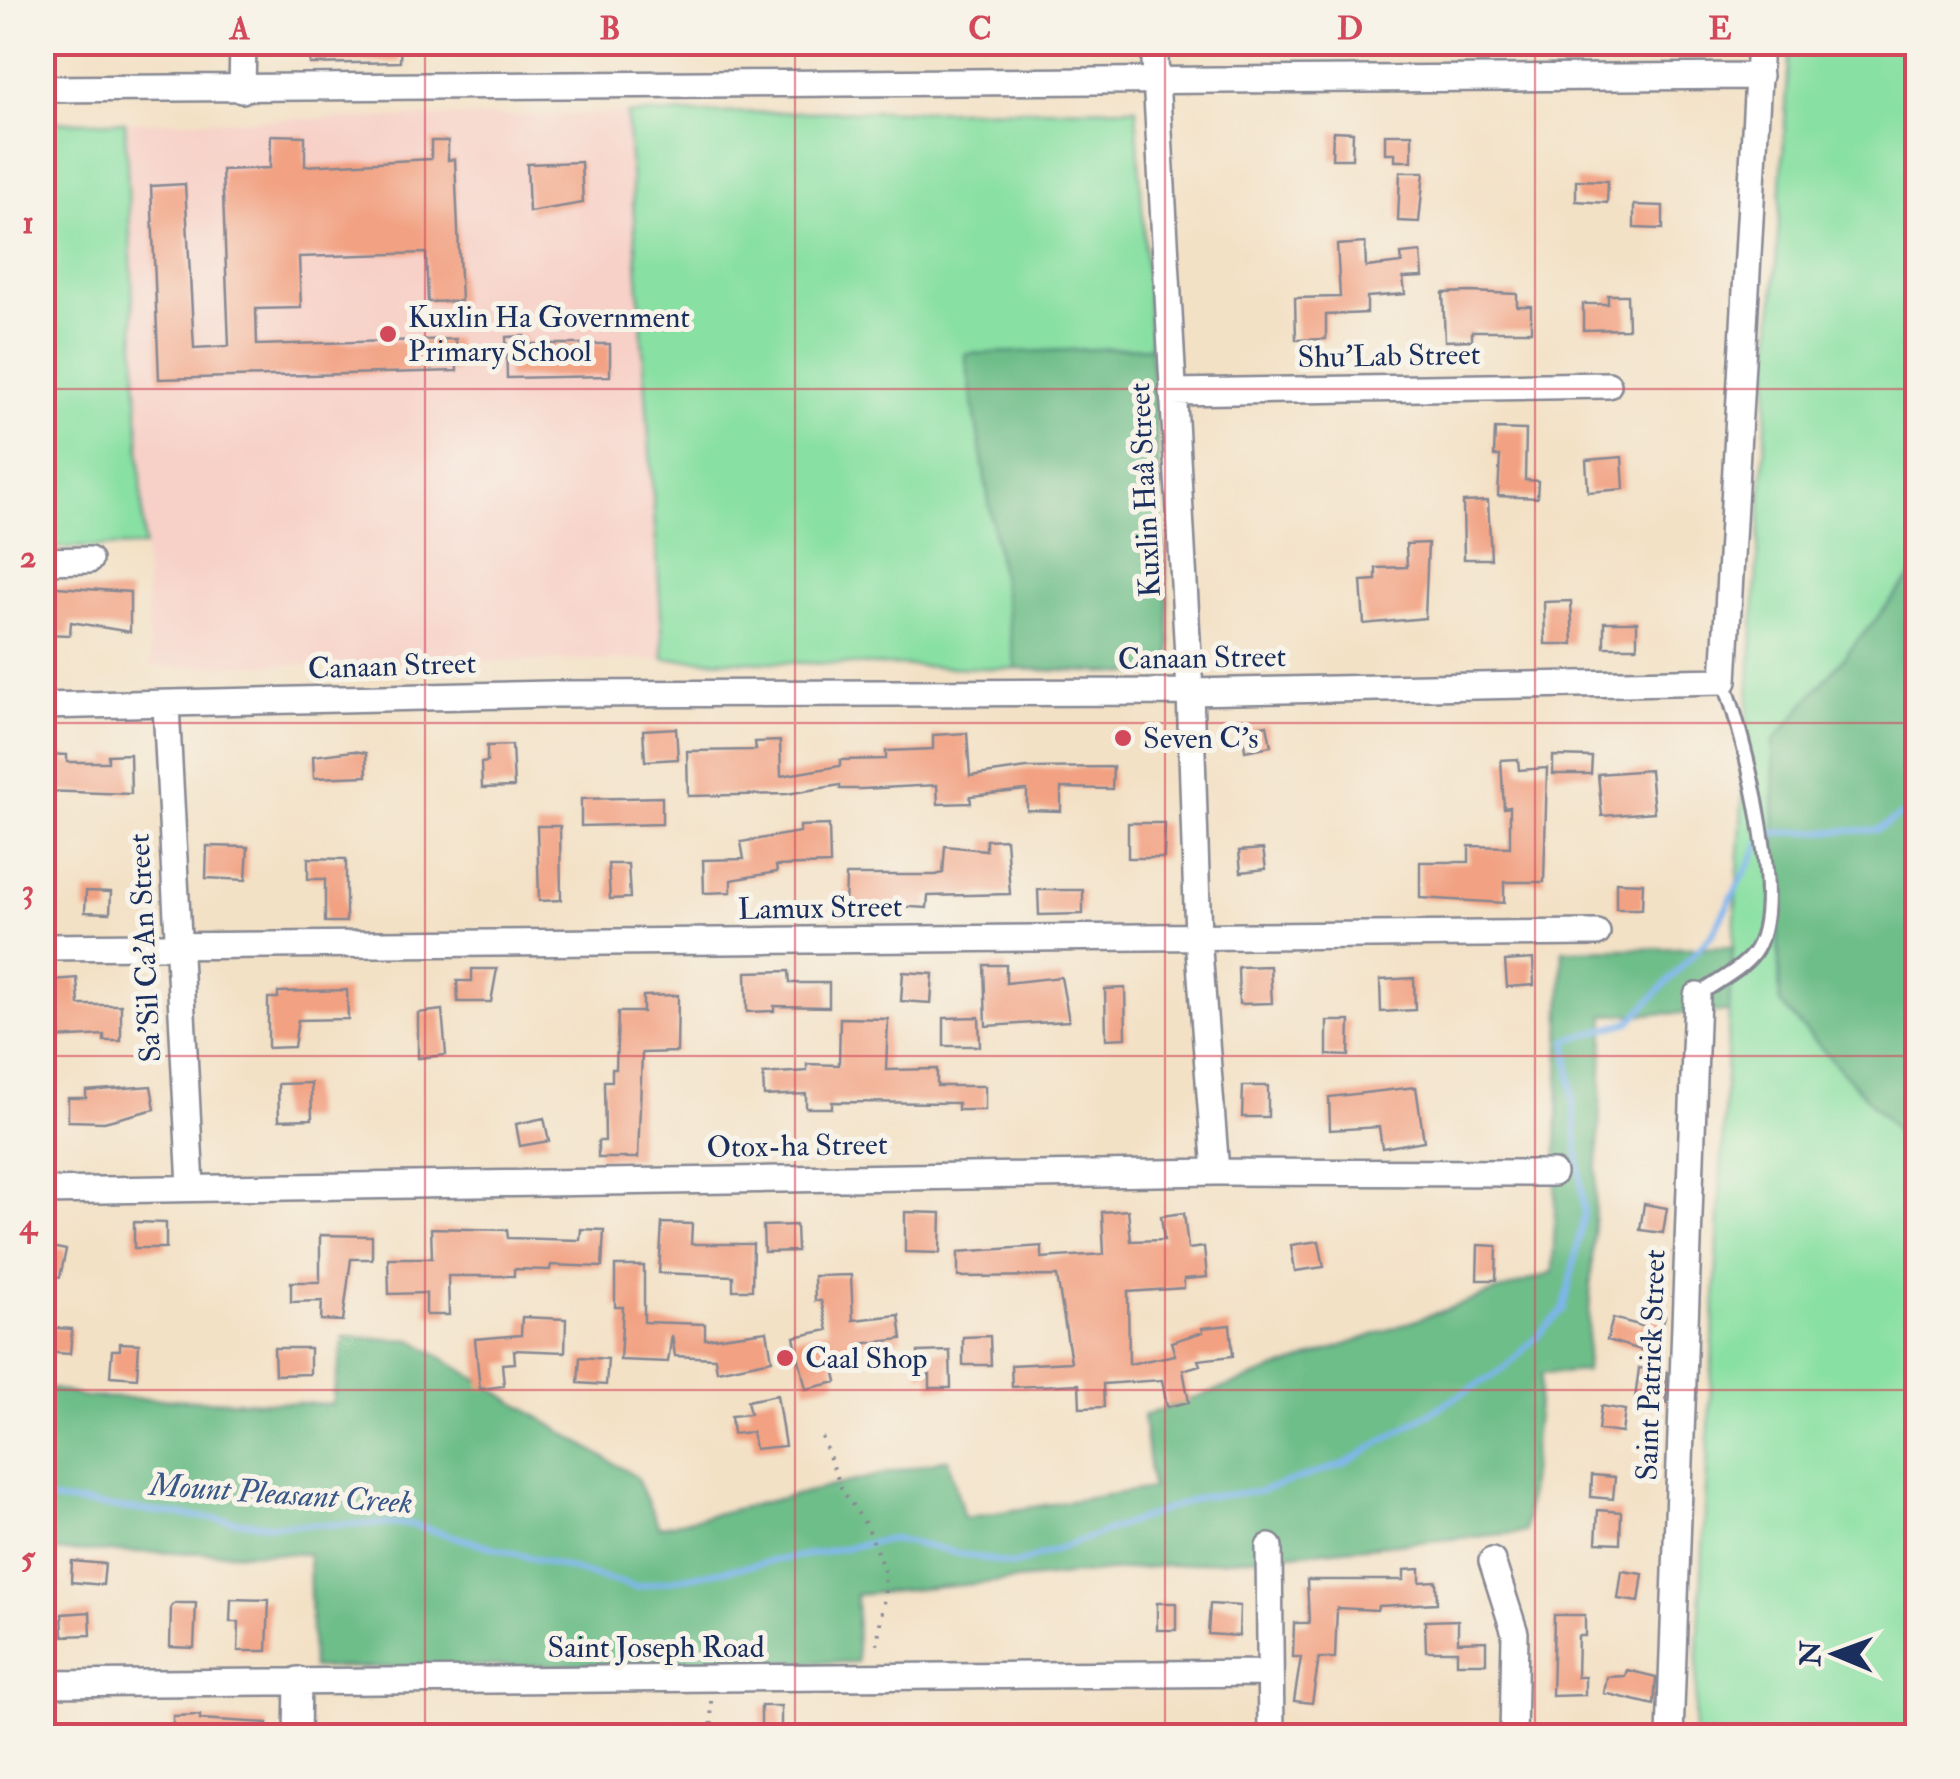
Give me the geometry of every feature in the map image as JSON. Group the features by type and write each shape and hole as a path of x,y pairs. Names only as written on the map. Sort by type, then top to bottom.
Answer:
{"street":[{"path":"242,42 242,90"},
{"name":"Kuxlin Haâ Street","path":"1154,42 1190,692 1198,937 1216,1172"},
{"path":"1724,680 1760,42"},
{"path":"42,89 1759,76"},
{"name":"Shu'Lab Street","path":"1172,392 1608,385"},
{"path":"42,562 89,560"},
{"name":"Canaan Street","path":"42,706 554,694 1190,692 1724,680"},
{"name":"Sa'Sil Ca'An Street","path":"166,705 175,947 191,1188"},
{"name":"Lamux Street","path":"42,947 1597,934"},
{"name":"Saint Patrick Street","path":"1670,1736 1697,996"},
{"name":"Otox-ha Street","path":"42,1190 1216,1172 1553,1173"},
{"path":"1269,1547 1271,1736"},
{"path":"1492,1561 1515,1632 1513,1736"},
{"name":"Saint Joseph Road","path":"42,1684 1270,1673"},
{"path":"297,1736 298,1680"}],"lane":[{"path":"1697,996 1752,956 1763,935 1766,901 1754,784 1724,680"}],"path":[{"path":"822,1437 842,1490 880,1554 886,1590 872,1677"},
{"path":"710,1680 712,1736"}],"shaded area":[{"name":"Kuxlin Ha Government Primary School","path":"627,114 664,659 150,667 125,122"}],"green space":[{"path":"1790,43 1917,43 1917,570 1773,743 1780,1003 1917,1153 1917,1736 1694,1736 1729,1012"},
{"path":"1136,108 1151,347 966,355 1016,669 664,659 627,114"},
{"path":"43,122 125,122 144,546 43,548"},
{"path":"1151,347 1172,668 1165,675 1016,669 965,354"},
{"path":"1917,570 1917,1153 1780,1003 1773,742"},
{"path":"1733,947 1729,1012 1605,1015 1586,1371 1541,1374 1525,1532 856,1595 857,1662 312,1668 309,1554 43,1551 42,1386 84,1397 332,1404 344,1337 413,1340 636,1477 659,1527 948,1459 964,1518 1152,1488 1143,1416 1553,1272 1563,950"}],"building":[{"path":"311,42 401,42 400,62 310,64"},
{"path":"1333,131 1353,132 1352,159 1332,159"},
{"path":"1385,134 1412,134 1412,161 1395,161 1395,153 1385,153"},
{"path":"271,135 305,136 305,166 431,159 431,141 448,141 448,160 455,159 461,301 428,302 426,253 299,257 301,308 256,309 257,345 456,339 457,371 159,379 151,186 185,184 194,348 229,346 222,170 270,168"},
{"path":"581,162 583,203 529,212 527,164"},
{"path":"1400,172 1424,172 1419,222 1398,221"},
{"path":"1576,180 1608,181 1607,203 1576,201"},
{"path":"1634,205 1663,206 1663,229 1634,228"},
{"path":"1365,243 1366,267 1402,263 1401,254 1421,252 1423,277 1403,278 1405,294 1367,297 1367,313 1326,315 1326,339 1296,340 1295,298 1340,297 1337,245"},
{"path":"1443,293 1517,294 1517,306 1531,306 1531,331 1472,331 1472,340 1445,341"},
{"path":"1608,295 1627,295 1628,329 1583,330 1583,304 1608,304"},
{"path":"524,336 524,344 610,344 610,376 507,378 506,337"},
{"path":"1495,429 1526,430 1525,480 1538,481 1537,498 1498,496 1500,456 1494,456"},
{"path":"1622,457 1624,489 1588,492 1586,460"},
{"path":"1488,501 1491,559 1464,559 1463,502"},
{"path":"1428,543 1425,618 1364,624 1361,581 1376,580 1376,568 1407,567 1406,544"},
{"path":"42,586 130,592 130,632 71,622 70,635 42,634"},
{"path":"1571,601 1573,644 1545,644 1544,602"},
{"path":"1604,622 1637,622 1637,647 1604,647"},
{"path":"1267,725 1271,746 1245,751 1243,729"},
{"path":"676,728 678,759 645,761 643,730"},
{"path":"967,733 970,776 1027,768 1113,767 1112,789 1061,788 1061,811 1027,810 1027,790 970,796 971,803 938,804 937,785 840,789 840,785 787,794 688,796 687,751 756,750 755,742 780,741 781,776 840,766 840,760 886,759 886,751 933,749 933,735"},
{"path":"512,745 514,787 482,788 481,763 487,762 487,746"},
{"path":"366,753 367,776 314,778 313,756"},
{"path":"45,754 67,755 67,762 108,762 108,755 130,754 131,794 42,791"},
{"path":"1553,756 1592,757 1591,774 1553,774"},
{"path":"1518,759 1519,770 1547,768 1544,882 1504,882 1504,903 1420,898 1420,862 1469,862 1469,846 1510,847 1510,807 1504,808 1501,760"},
{"path":"1650,770 1654,812 1602,816 1598,774"},
{"path":"662,797 662,824 581,826 581,799"},
{"path":"1128,823 1165,823 1164,858 1128,858"},
{"path":"829,825 830,864 776,866 777,872 731,880 731,892 704,893 703,860 744,859 741,842 800,832 800,826"},
{"path":"537,826 560,826 561,900 539,901"},
{"path":"1006,839 1010,894 928,896 927,908 877,905 877,911 845,911 846,875 936,875 943,873 945,846 986,850 986,840"},
{"path":"207,846 248,847 246,880 206,878"},
{"path":"1263,849 1266,869 1241,872 1239,851"},
{"path":"308,858 346,859 346,922 325,922 325,879 308,879"},
{"path":"608,864 628,864 630,898 610,899"},
{"path":"1616,882 1643,883 1642,909 1616,909"},
{"path":"1038,890 1083,890 1083,914 1039,915"},
{"path":"86,891 111,892 110,913 85,912"},
{"path":"1533,959 1534,985 1507,987 1505,961"},
{"path":"984,965 1006,965 1006,983 1061,977 1069,1021 986,1026"},
{"path":"1270,966 1272,1003 1239,1004 1238,967"},
{"path":"472,969 497,969 491,1002 458,1002 457,981 472,981"},
{"path":"789,971 790,983 829,983 829,1007 774,1006 774,1011 747,1012 746,972"},
{"path":"903,972 933,974 931,1003 901,1001"},
{"path":"77,978 79,1005 121,1005 121,1041 104,1041 104,1035 57,1038 53,980"},
{"path":"1414,978 1415,1010 1381,1012 1380,980"},
{"path":"1125,988 1126,1038 1106,1039 1105,989"},
{"path":"347,990 348,1019 298,1020 294,1047 268,1048 268,998 278,998 278,992"},
{"path":"678,995 677,1052 642,1053 638,1158 598,1158 598,1141 605,1141 604,1081 612,1081 612,1069 616,1069 618,1012 643,1012 643,996"},
{"path":"442,1010 446,1055 418,1058 418,1013"},
{"path":"979,1017 980,1046 944,1046 944,1018"},
{"path":"840,1018 888,1019 886,1070 937,1069 937,1086 985,1086 985,1110 958,1110 958,1103 832,1102 832,1108 806,1108 806,1094 764,1096 763,1074 807,1071 807,1064 839,1065"},
{"path":"1327,1021 1350,1021 1349,1056 1327,1055"},
{"path":"311,1083 312,1119 279,1120 278,1084"},
{"path":"151,1086 155,1109 104,1122 68,1121 68,1098 86,1098 86,1091"},
{"path":"1243,1086 1268,1086 1268,1117 1242,1117"},
{"path":"1416,1087 1424,1141 1382,1148 1379,1127 1330,1130 1329,1097"},
{"path":"544,1118 549,1141 520,1146 516,1124"},
{"path":"1644,1204 1667,1208 1663,1233 1640,1230"},
{"path":"1128,1210 1131,1241 1164,1240 1161,1216 1184,1213 1188,1249 1204,1247 1207,1277 1184,1279 1184,1288 1128,1292 1129,1364 1175,1355 1171,1342 1203,1332 1202,1328 1230,1325 1233,1356 1198,1360 1200,1365 1183,1370 1189,1402 1167,1407 1162,1380 1103,1384 1104,1407 1080,1408 1079,1384 1012,1387 1011,1365 1071,1362 1057,1276 958,1277 958,1252 1042,1246 1042,1258 1104,1254 1102,1212"},
{"path":"905,1212 941,1213 940,1253 905,1252"},
{"path":"134,1222 166,1223 166,1248 134,1248"},
{"path":"662,1223 692,1224 691,1244 753,1244 752,1290 733,1290 733,1276 659,1273"},
{"path":"796,1225 797,1251 764,1252 763,1226"},
{"path":"431,1228 507,1230 508,1238 580,1240 581,1229 604,1230 602,1267 551,1265 550,1270 514,1269 514,1276 448,1276 449,1315 426,1315 426,1293 389,1294 388,1258 432,1258"},
{"path":"320,1235 372,1236 372,1259 351,1259 343,1321 321,1320 322,1301 291,1302 291,1282 320,1282"},
{"path":"1319,1241 1324,1267 1295,1271 1291,1245"},
{"path":"42,1245 66,1250 60,1277 42,1273"},
{"path":"1478,1245 1497,1246 1496,1280 1477,1280"},
{"path":"615,1266 644,1266 644,1322 705,1324 705,1339 767,1331 772,1360 717,1371 715,1358 675,1356 672,1335 668,1362 620,1360 623,1307 615,1307"},
{"path":"851,1275 853,1320 899,1315 902,1339 859,1344 861,1353 832,1360 837,1382 806,1389 794,1337 828,1330 821,1301 815,1301 814,1276"},
{"path":"1646,1310 1665,1316 1654,1354 1607,1340 1613,1318 1642,1326"},
{"path":"522,1317 566,1319 565,1352 514,1350 515,1363 502,1364 504,1386 480,1389 475,1339 521,1335"},
{"path":"42,1327 72,1329 70,1354 42,1352"},
{"path":"990,1336 991,1365 963,1365 963,1337"},
{"path":"120,1343 139,1344 137,1378 110,1376 112,1350 120,1350"},
{"path":"274,1348 310,1348 310,1374 275,1375"},
{"path":"950,1351 951,1388 930,1388 930,1375 919,1375 918,1352"},
{"path":"580,1357 608,1359 606,1385 578,1383"},
{"path":"1639,1368 1667,1372 1666,1403 1635,1399"},
{"path":"777,1395 785,1446 755,1449 752,1432 733,1434 731,1416 750,1414 747,1401"},
{"path":"1601,1406 1625,1410 1622,1433 1598,1430"},
{"path":"1592,1475 1615,1477 1613,1499 1591,1497"},
{"path":"1598,1510 1621,1512 1620,1543 1596,1542"},
{"path":"72,1561 105,1564 103,1585 71,1582"},
{"path":"1420,1569 1420,1582 1436,1581 1437,1603 1378,1606 1377,1610 1337,1608 1335,1658 1319,1658 1312,1703 1294,1701 1301,1657 1293,1657 1294,1623 1309,1623 1307,1580 1404,1580 1404,1570"},
{"path":"1622,1571 1643,1574 1639,1602 1618,1599"},
{"path":"231,1599 269,1600 267,1651 238,1651 239,1622 230,1622"},
{"path":"175,1603 196,1603 194,1648 170,1647 171,1607"},
{"path":"1157,1603 1176,1603 1176,1630 1157,1630"},
{"path":"1210,1604 1240,1606 1239,1636 1208,1634"},
{"path":"90,1612 91,1635 63,1636 62,1614"},
{"path":"1554,1615 1585,1615 1585,1636 1578,1636 1577,1677 1585,1677 1585,1695 1552,1696"},
{"path":"1458,1620 1458,1642 1486,1641 1486,1663 1457,1663 1457,1651 1426,1651 1425,1621"},
{"path":"1627,1670 1656,1677 1654,1705 1604,1693 1607,1677 1625,1676"},
{"path":"761,1706 781,1706 781,1736 761,1736"},
{"path":"200,1715 200,1719 268,1723 267,1736 173,1736 173,1716"}],"waterway":[{"name":"Mount Pleasant Creek","path":"42,1499 270,1525 409,1524 635,1587 892,1539 1014,1565 1200,1497 1258,1492 1344,1464 1504,1369 1564,1309 1584,1214 1567,1040 1630,1022 1713,933 1766,833 1877,830 1918,805"}],"place":[{"name":"Kuxlin Ha Government Primary School","path":"388,334"},
{"name":"Seven C's","path":"1123,738"},
{"name":"Caal Shop","path":"785,1358"}]}
